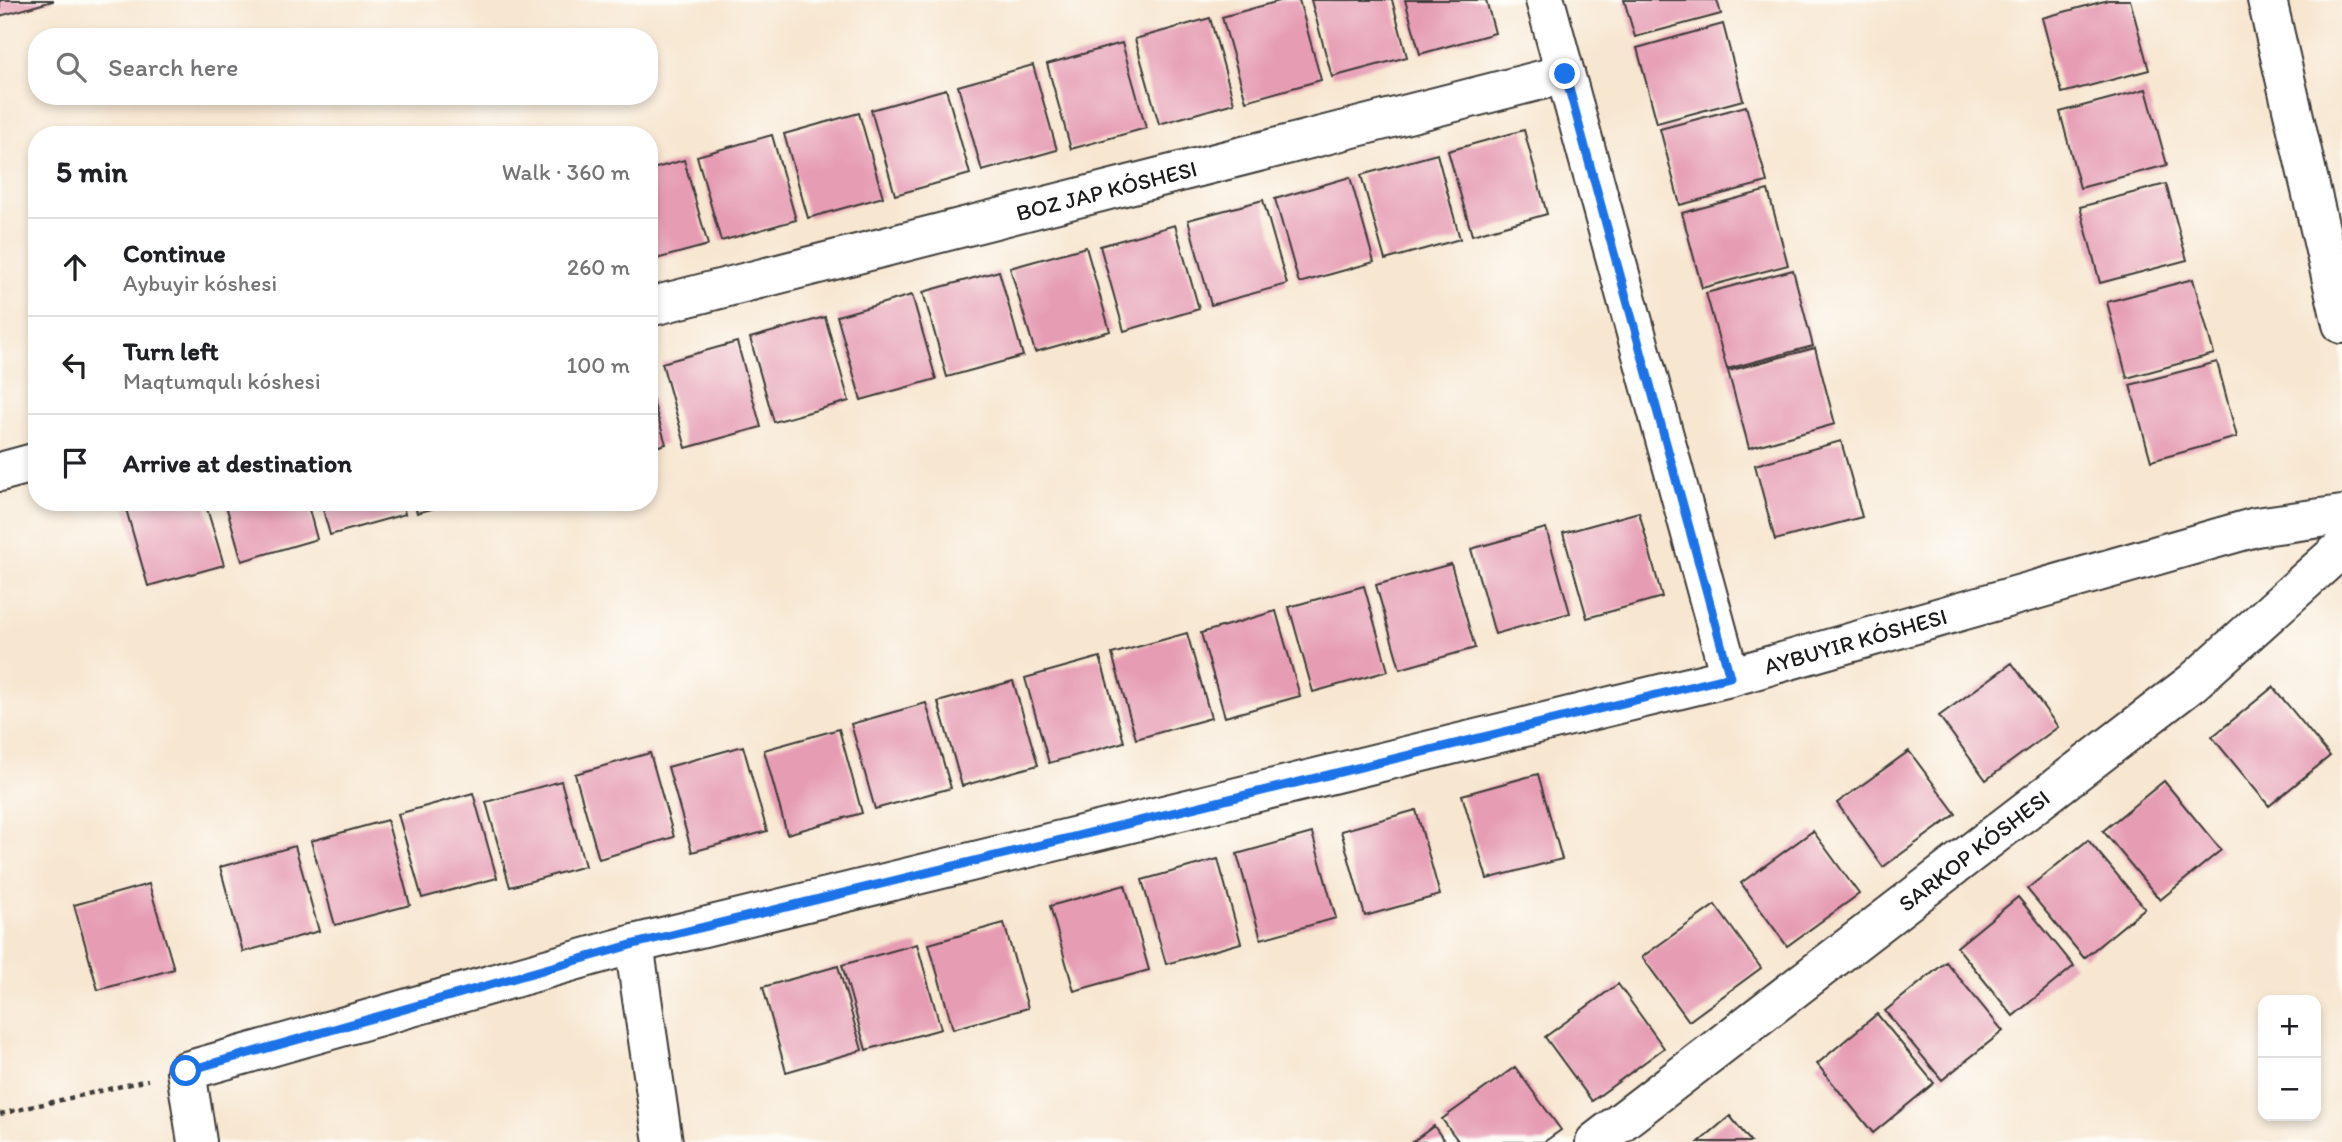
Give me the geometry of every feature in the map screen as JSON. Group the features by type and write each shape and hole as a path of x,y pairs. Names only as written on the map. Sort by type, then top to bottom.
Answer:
{"street":[{"path":"1545,0 1730,677"},
{"path":"2267,0 2342,324"},
{"name":"BOZ JAP KÓSHESI","path":"658,305 1565,74"},
{"path":"0,472 28,464"},
{"name":"AYBUYIR KÓSHESI","path":"186,1071 634,944 1730,677 2256,527 2342,515"},
{"name":"SARKOP KÓSHESI","path":"1595,1142 2192,683 2342,548"},
{"path":"634,944 663,1142"},
{"path":"186,1071 197,1142"}],"path":[{"path":"0,1114 186,1071"}],"building":[{"path":"0,0 53,0 53,1 0,16"},
{"path":"1283,0 1299,0 1321,80 1246,101 1222,17"},
{"path":"1311,0 1392,0 1407,57 1332,77"},
{"path":"1405,0 1486,0 1495,33 1420,54"},
{"path":"1624,0 1717,0 1721,14 1635,37"},
{"path":"2108,0 2130,0 2149,70 2062,93 2042,18"},
{"path":"1210,18 1234,103 1159,124 1135,39"},
{"path":"1723,24 1743,100 1657,123 1637,48"},
{"path":"1122,43 1146,128 1071,149 1047,64"},
{"path":"1033,65 1057,150 982,171 958,86"},
{"path":"946,89 970,174 895,195 871,110"},
{"path":"2146,89 2167,165 2080,188 2060,112"},
{"path":"1746,106 1767,182 1680,205 1660,129"},
{"path":"859,113 883,197 808,218 784,134"},
{"path":"1524,130 1547,214 1472,235 1448,151"},
{"path":"772,135 796,220 721,241 697,156"},
{"path":"1437,154 1460,239 1385,260 1361,175"},
{"path":"684,160 708,245 658,259 658,167"},
{"path":"1350,177 1374,262 1299,283 1275,199"},
{"path":"2166,184 2187,260 2100,283 2080,207"},
{"path":"1768,190 1788,265 1702,288 1682,213"},
{"path":"1263,200 1287,284 1211,305 1188,220"},
{"path":"1175,225 1199,309 1124,331 1100,246"},
{"path":"1086,247 1110,331 1035,352 1010,268"},
{"path":"1793,270 1813,346 1727,369 1706,293"},
{"path":"999,271 1023,356 947,377 923,292"},
{"path":"2193,279 2214,354 2127,378 2107,302"},
{"path":"912,295 936,379 861,400 837,316"},
{"path":"825,317 849,401 774,422 750,338"},
{"path":"737,342 761,427 686,448 662,363"},
{"path":"1815,348 1835,424 1749,448 1728,371"},
{"path":"2217,362 2237,437 2151,461 2130,385"},
{"path":"658,418 666,444 658,446"},
{"path":"1841,441 1862,517 1775,540 1755,465"},
{"path":"127,511 208,511 224,565 148,586"},
{"path":"228,511 309,511 317,539 242,561"},
{"path":"323,511 404,511 405,514 330,535"},
{"path":"1639,512 1662,597 1587,618 1563,533"},
{"path":"1546,528 1570,613 1495,634 1471,549"},
{"path":"1451,564 1475,648 1400,669 1376,585"},
{"path":"1364,586 1388,671 1313,692 1289,607"},
{"path":"1276,611 1300,696 1225,717 1201,633"},
{"path":"1187,633 1211,718 1136,739 1112,654"},
{"path":"1100,657 1124,742 1049,763 1025,678"},
{"path":"2012,663 2058,727 1986,780 1939,716"},
{"path":"1013,681 1038,765 962,786 938,702"},
{"path":"2273,687 2330,756 2269,806 2212,737"},
{"path":"926,703 951,788 875,809 851,724"},
{"path":"839,729 862,813 787,834 764,750"},
{"path":"743,746 767,831 692,852 668,767"},
{"path":"1909,751 1956,814 1883,867 1837,803"},
{"path":"650,753 674,837 599,859 575,774"},
{"path":"1538,774 1562,859 1487,879 1462,795"},
{"path":"561,781 585,866 510,887 486,802"},
{"path":"2164,781 2221,850 2160,900 2103,831"},
{"path":"473,793 497,878 422,898 398,814"},
{"path":"1416,810 1440,895 1365,916 1341,831"},
{"path":"387,820 410,905 335,925 311,841"},
{"path":"1813,831 1859,894 1787,946 1741,883"},
{"path":"1312,833 1336,918 1261,939 1237,854"},
{"path":"2088,840 2145,908 2084,958 2027,889"},
{"path":"295,846 319,931 243,952 220,867"},
{"path":"1218,859 1241,943 1166,964 1142,880"},
{"path":"149,884 174,969 98,990 74,905"},
{"path":"1125,885 1149,970 1074,991 1050,906"},
{"path":"2018,897 2074,966 2013,1016 1957,947"},
{"path":"1715,905 1761,968 1689,1021 1642,957"},
{"path":"1004,923 1028,1008 953,1029 929,944"},
{"path":"917,944 941,1029 866,1050 842,965"},
{"path":"1946,962 2003,1031 1942,1080 1885,1011"},
{"path":"838,966 862,1050 786,1072 763,987"},
{"path":"1618,984 1664,1048 1592,1101 1545,1037"},
{"path":"1877,1014 1934,1083 1873,1133 1817,1064"},
{"path":"1515,1067 1561,1130 1544,1142 1459,1142 1442,1119"},
{"path":"1730,1116 1751,1142 1699,1142"},
{"path":"1434,1126 1445,1142 1412,1142"}],"route":[{"path":"186,1071 634,944 1730,677 1565,74"}]}
